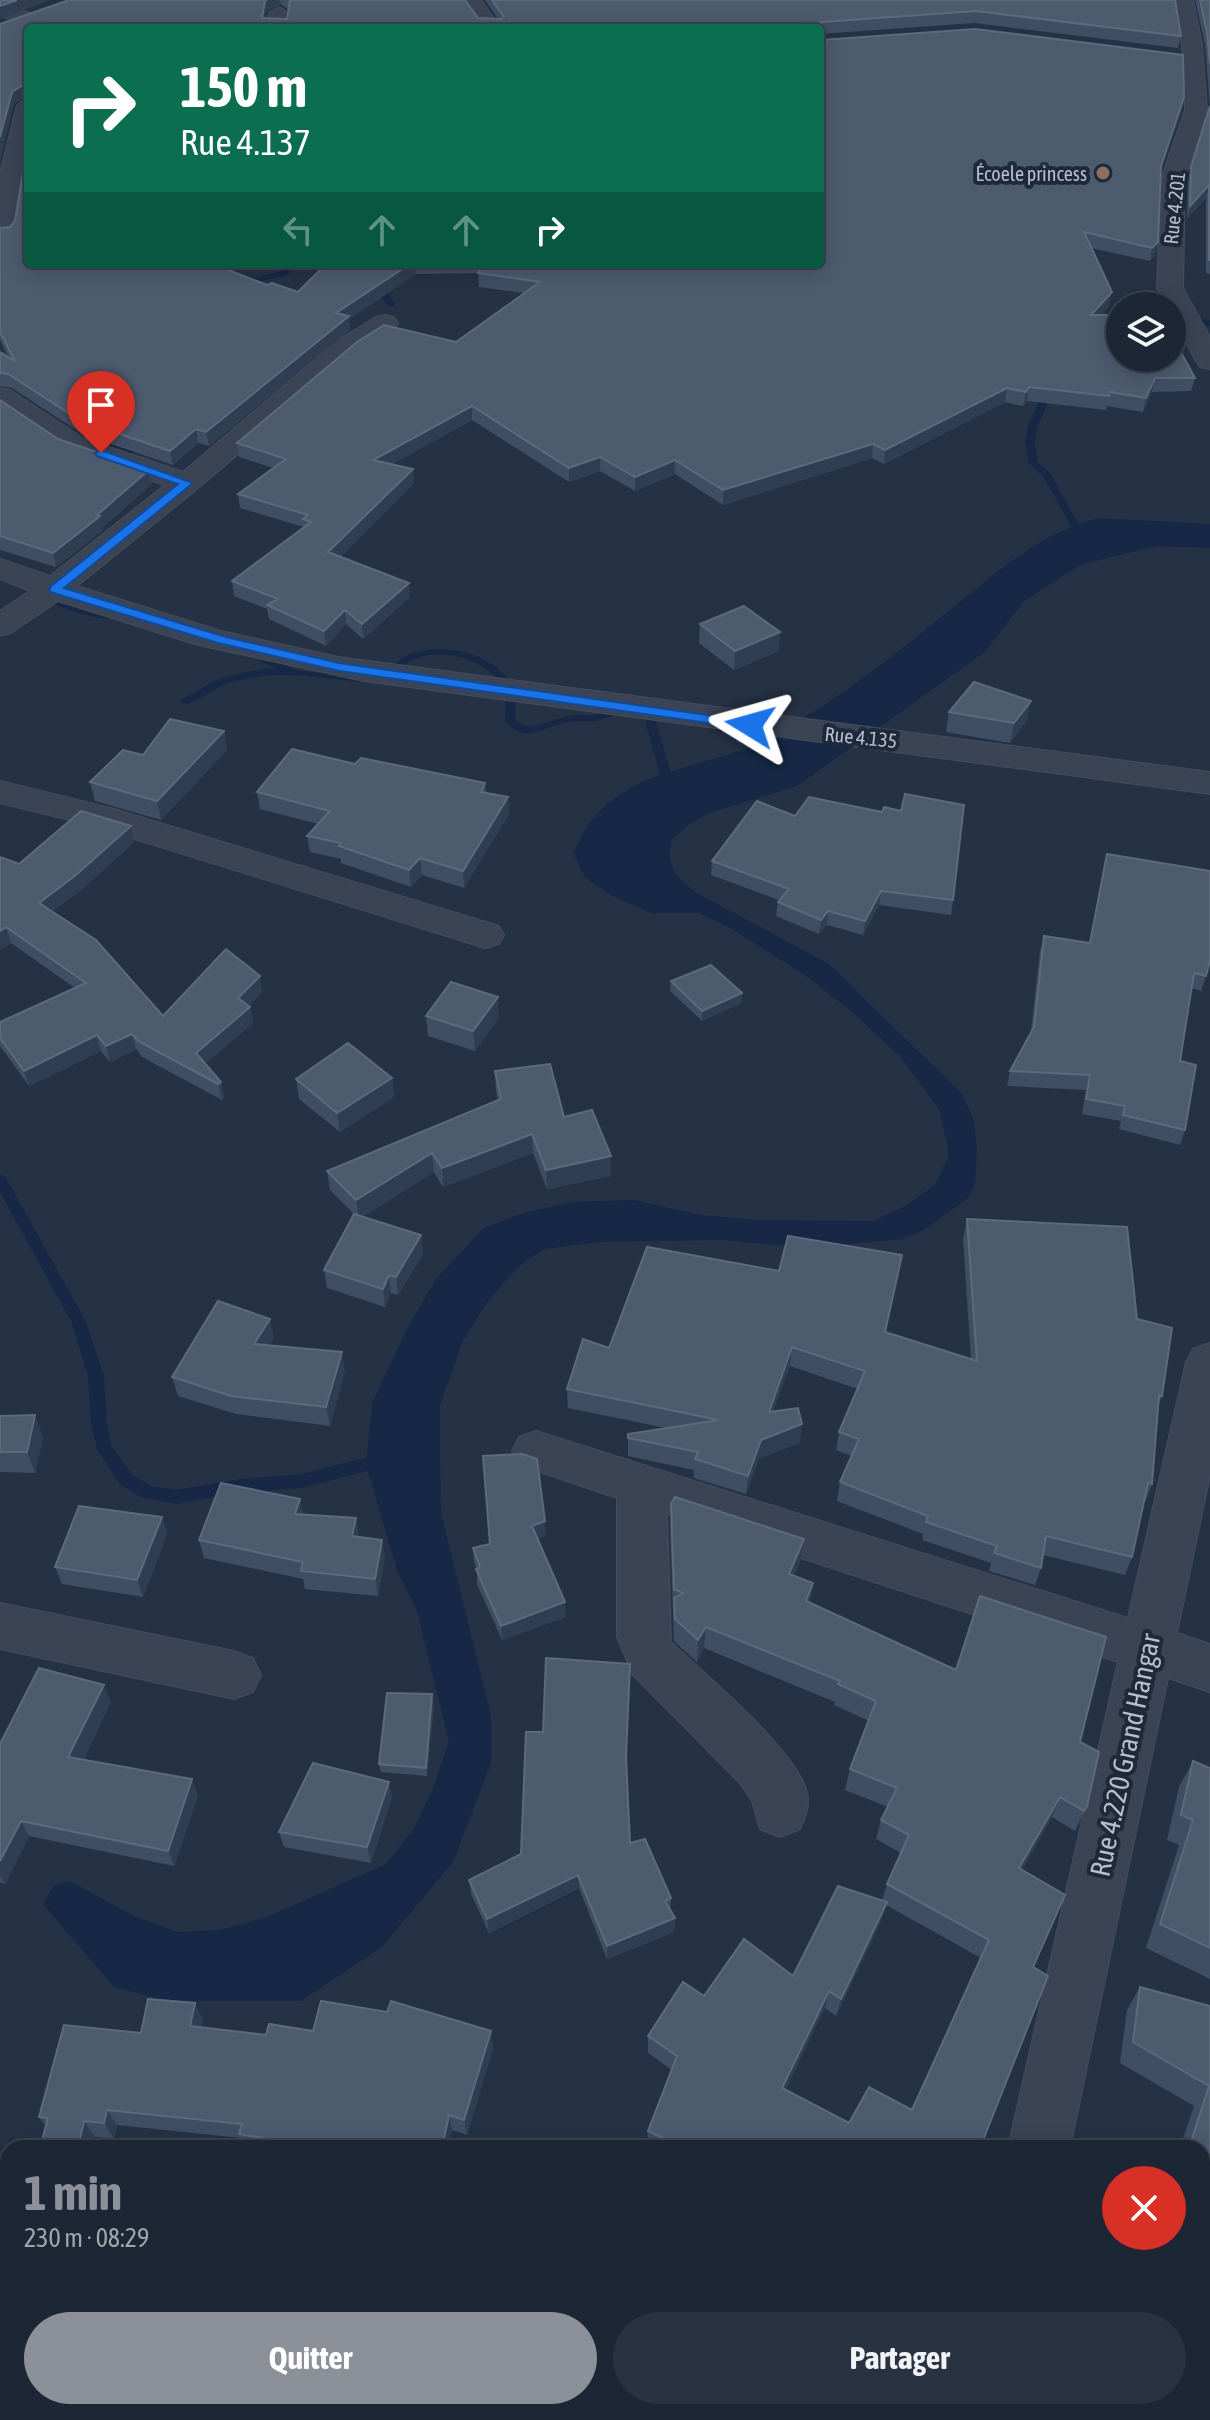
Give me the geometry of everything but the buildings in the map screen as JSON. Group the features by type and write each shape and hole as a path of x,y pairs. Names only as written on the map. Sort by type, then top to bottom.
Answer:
{"street":[{"path":"471,0 488,24"},
{"name":"Rue 4.201","path":"1183,0 1184,58 1196,110 1173,179 1170,288 1206,350"},
{"path":"0,29 50,9"},
{"path":"0,10 27,18"},
{"path":"3,232 21,102"},
{"path":"0,626 54,589 187,483 347,347 385,323"},
{"path":"0,396 73,444 187,483"},
{"name":"Rue 4.135","path":"0,568 54,589 222,640 339,667 780,729 875,738 1210,783"},
{"path":"0,792 101,817 485,935"},
{"name":"Rue 4.220 Grand Hangar","path":"1041,2140 1210,1362"},
{"path":"536,1451 1210,1668"},
{"path":"642,1485 643,1637 652,1658 758,1764 779,1793 780,1810"},
{"path":"0,1626 234,1675"}],"water":[{"path":"1099,518 1210,524 1210,548 1158,546 1082,564 1024,601 985,652 797,786 709,813 688,825 672,840 669,856 675,874 695,892 829,964 962,1094 974,1121 977,1152 975,1184 967,1199 924,1230 903,1239 804,1248 725,1240 600,1242 544,1249 519,1266 487,1302 462,1343 440,1405 441,1513 491,1716 491,1763 453,1862 382,1947 301,2001 168,2001 114,1987 43,1904 54,1885 69,1881 134,1916 177,1932 219,1930 265,1918 386,1864 414,1828 431,1793 449,1742 417,1611 398,1573 366,1465 372,1404 406,1331 436,1279 484,1228 520,1214 571,1202 634,1200 701,1215 758,1220 872,1221 904,1207 935,1185 949,1155 940,1111 901,1057 851,1011 805,975 732,929 699,913 651,913 611,895 585,878 574,854 587,828 603,807 647,780 756,745 810,714 889,658 1018,557 1056,534"}],"waterway":[{"path":"239,284 284,273 288,268"},
{"path":"373,268 364,286 367,291 383,293 391,304"},
{"path":"1186,321 1210,323"},
{"path":"1051,385 1032,428 1030,443 1034,463 1047,475 1074,524 1087,538"},
{"path":"109,446 130,452"},
{"path":"51,600 87,612 115,616"},
{"path":"250,653 297,674 364,679"},
{"path":"389,680 398,666 422,653 462,654 496,671"},
{"path":"185,702 220,682 286,670"},
{"path":"497,672 511,689 510,721 523,730 538,729 568,719 595,718 629,706 647,708 670,789"},
{"path":"0,1180 78,1320 96,1376 99,1425 105,1449 126,1479 147,1492 176,1497 240,1486 302,1481 384,1460"}],"place":[{"name":"Écoele princess","path":"1103,173"}],"route":[{"path":"101,453 187,483 54,589 222,640 339,667 750,725"}]}
